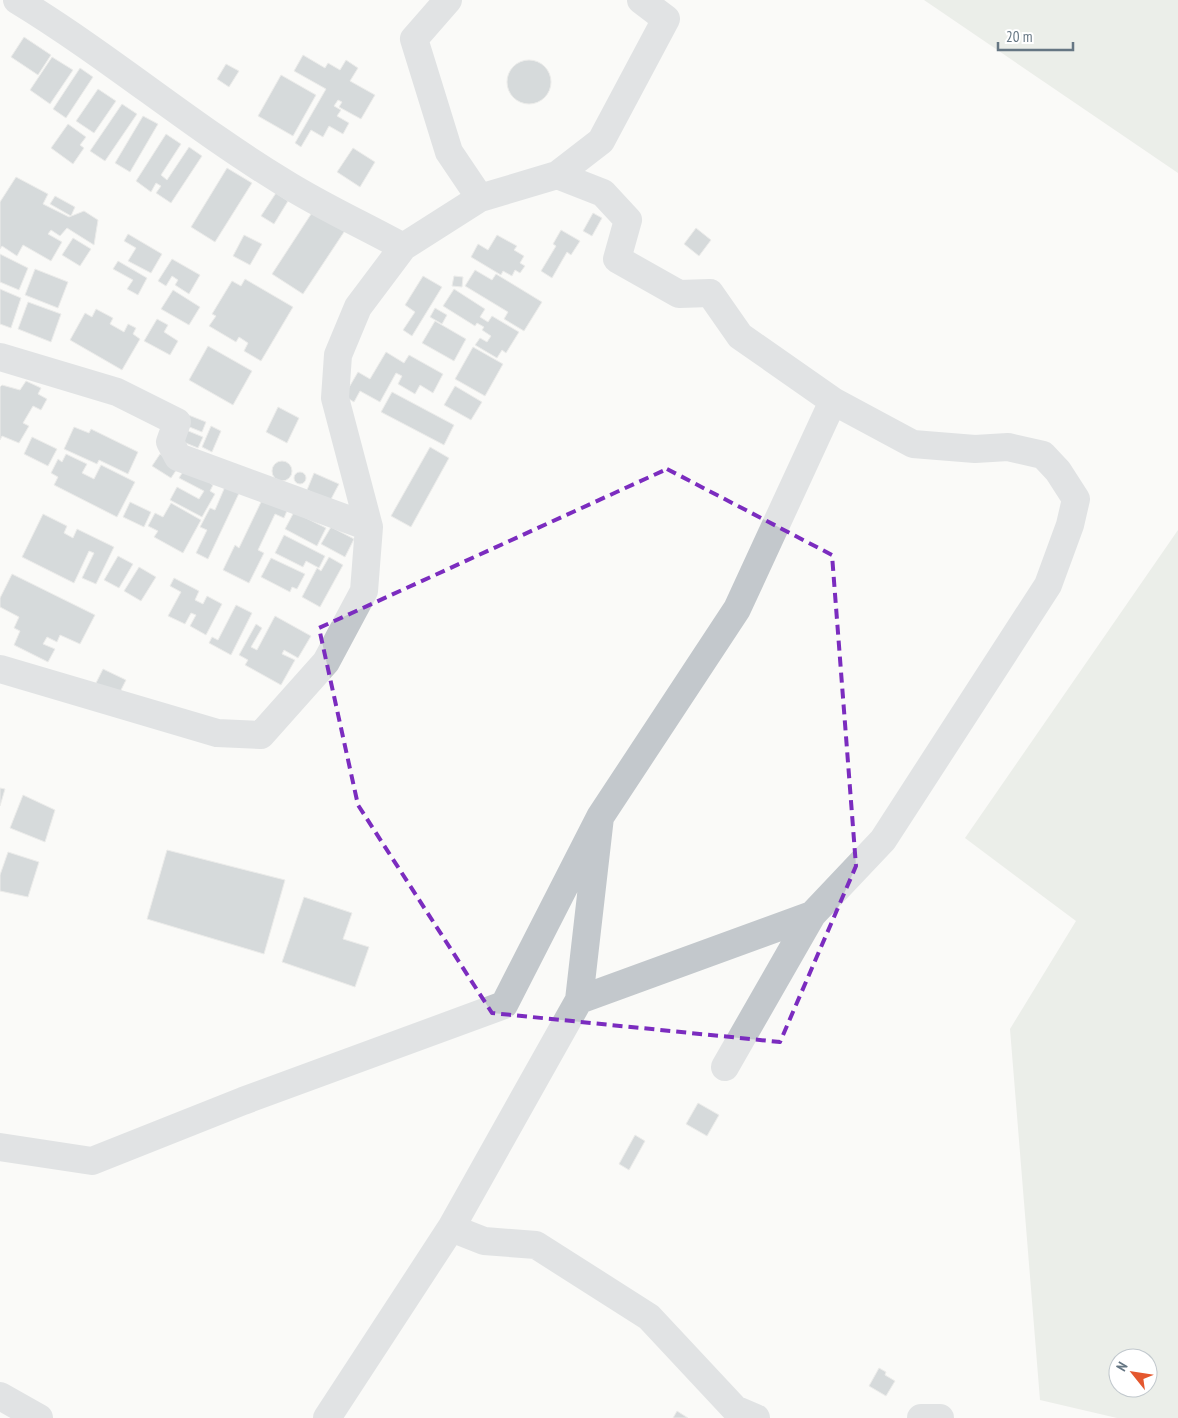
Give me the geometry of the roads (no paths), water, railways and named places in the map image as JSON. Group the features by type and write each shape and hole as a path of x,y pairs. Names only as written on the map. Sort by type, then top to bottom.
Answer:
{"lane":[{"path":"17,0 54,23 211,135 284,183 403,247"},
{"path":"448,0 414,39 449,152 480,198"},
{"path":"0,669 216,733 262,735 326,662 364,591 368,527 335,398 338,355 358,307 403,247 480,198 557,175 601,141 666,19 641,0"},
{"path":"557,175 603,194 628,220 617,259 679,294 710,293 740,336 833,401 913,444 975,449 1008,446 1043,455 1058,472 1076,498 1070,525 1048,585 883,840 812,915 725,1067"},
{"path":"0,357 117,392 177,422 170,442 178,457 368,527"},
{"path":"0,1147 92,1161 243,1101 504,1005 600,817 737,609 833,401"},
{"path":"327,1418 451,1228 579,1000 600,817"},
{"path":"579,1000 812,915"},
{"path":"451,1228 484,1241 536,1245 649,1316 735,1409 756,1418"},
{"path":"0,1396 39,1418"},
{"path":"921,1418 940,1418"}]}
